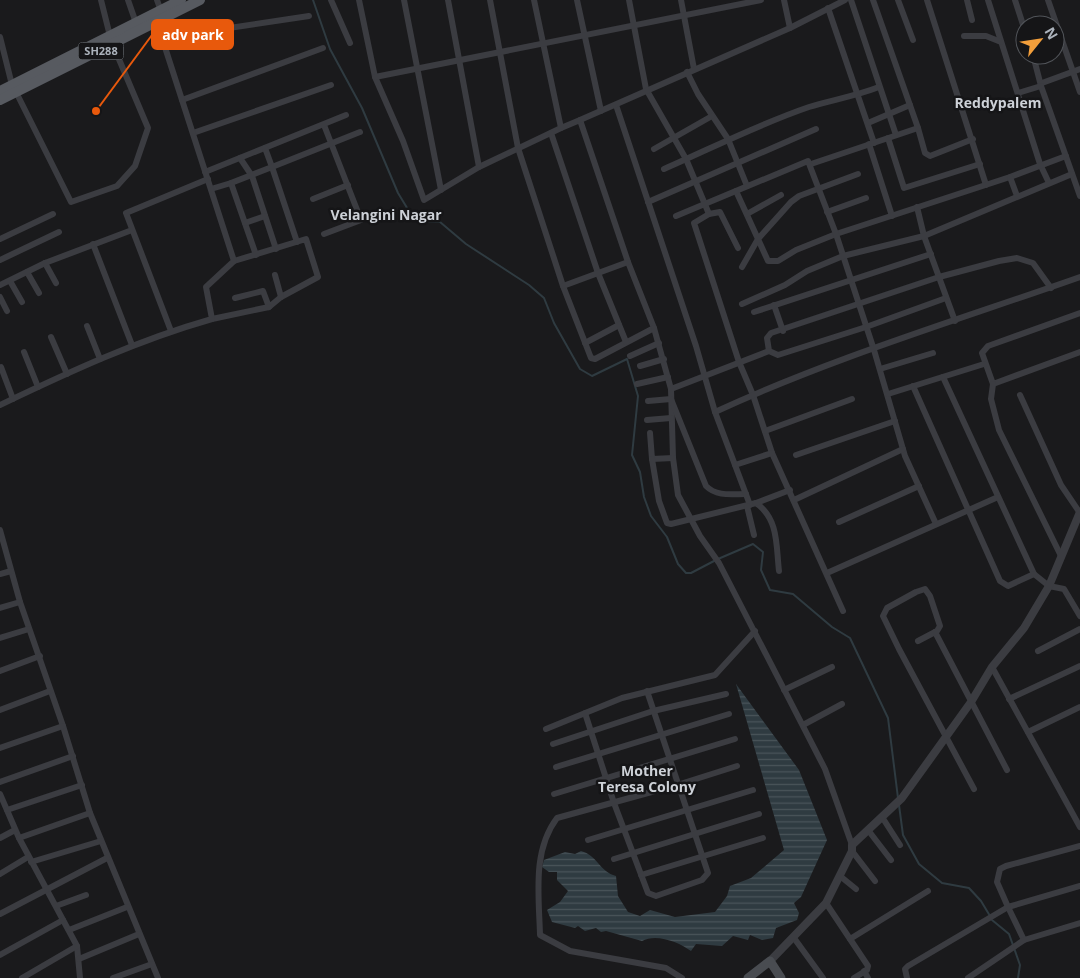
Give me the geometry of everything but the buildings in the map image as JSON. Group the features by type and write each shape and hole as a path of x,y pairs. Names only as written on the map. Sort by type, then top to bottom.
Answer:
{"main road":[{"name":"SH288","path":"112,40 136,23 151,21 161,11 181,0"},
{"name":"SH288","path":"0,91 14,88 151,21 200,0"},
{"name":"SH288","path":"0,100 14,88"},
{"path":"748,978 770,961 781,978"}],"street":[{"path":"0,37 14,88 71,202 117,186 135,166 148,128 112,40 101,0"},
{"path":"128,0 136,23"},
{"path":"157,0 161,11"},
{"path":"331,0 350,43"},
{"path":"359,0 375,77 404,141 424,200 518,148 616,105 646,89 790,28 845,0"},
{"path":"404,0 441,190"},
{"path":"448,0 479,168"},
{"path":"490,0 518,148 563,286 593,359 654,328"},
{"path":"534,0 561,128"},
{"path":"578,0 601,111"},
{"path":"629,0 646,89 686,159 709,214"},
{"path":"681,0 694,69"},
{"path":"375,77 761,0"},
{"path":"784,0 790,28"},
{"path":"850,0 896,135"},
{"path":"873,0 925,153 930,156 973,139"},
{"path":"898,0 913,40"},
{"path":"927,0 986,184"},
{"path":"967,0 972,20"},
{"path":"988,0 1040,164 1049,183"},
{"path":"1015,0 1020,15"},
{"path":"1048,0 1080,92"},
{"path":"828,8 868,123 892,216"},
{"path":"162,38 309,16"},
{"path":"151,21 162,38 234,261"},
{"path":"964,36 986,36 1001,42"},
{"path":"182,100 323,48"},
{"path":"1036,65 1080,196"},
{"path":"1018,93 1080,69"},
{"path":"687,72 698,94 728,139 747,186"},
{"path":"193,133 331,85"},
{"path":"664,169 728,139 810,107 858,95 879,87"},
{"path":"616,105 716,412 751,505 754,535"},
{"path":"868,123 910,105"},
{"path":"206,172 346,115"},
{"path":"654,149 712,116"},
{"path":"580,120 628,262 664,359 671,389 673,458 678,495 690,519 717,560 755,631 825,769 852,848 875,881"},
{"path":"324,125 361,220 324,234"},
{"path":"676,216 805,161 811,164 918,128"},
{"path":"648,202 816,129"},
{"path":"211,189 252,176 360,132"},
{"path":"550,133 598,273 626,342"},
{"path":"888,138 904,188 980,164"},
{"path":"264,148 297,242"},
{"path":"736,191 767,259 774,262 836,234 1010,177 1040,164 1066,156"},
{"path":"240,158 252,176 276,249"},
{"path":"811,164 874,350 903,449 936,524"},
{"path":"742,267 758,239 794,198 858,174"},
{"path":"742,304 843,256 924,236 1072,174"},
{"path":"1010,177 1017,196"},
{"path":"171,331 126,213 208,179"},
{"path":"231,183 256,255"},
{"path":"312,199 348,185"},
{"path":"747,214 781,195"},
{"path":"827,212 866,198"},
{"path":"917,207 924,236 955,321"},
{"path":"738,248 723,215 716,211 697,220 694,226 739,362 753,395 772,453 828,573 843,611"},
{"path":"0,239 53,214"},
{"path":"245,223 265,216"},
{"path":"0,285 45,263 132,230"},
{"path":"0,260 59,232"},
{"path":"0,405 38,386 132,345 171,331 269,307 281,297 318,277 306,239 234,261 206,287 212,320"},
{"path":"93,244 132,345"},
{"path":"754,312 931,254"},
{"path":"769,351 769,335 938,278 999,261 1017,258 1034,263 1051,288"},
{"path":"563,286 628,262"},
{"path":"45,263 56,283"},
{"path":"27,272 39,294"},
{"path":"275,276 281,297"},
{"path":"716,412 753,395 874,350 1080,277"},
{"path":"10,281 22,302"},
{"path":"235,298 263,291 269,307"},
{"path":"0,297 7,311"},
{"path":"671,389 769,351 778,355 866,327 946,298"},
{"path":"774,306 783,330"},
{"path":"1061,556 999,430 991,399 993,384 984,364 982,353 988,346 1080,314"},
{"path":"585,343 619,324"},
{"path":"87,326 100,359"},
{"path":"51,337 67,374"},
{"path":"630,356 659,343"},
{"path":"24,352 38,386"},
{"path":"993,384 1080,352"},
{"path":"880,369 933,353"},
{"path":"640,366 664,359"},
{"path":"888,394 984,364"},
{"path":"1,367 13,399"},
{"path":"637,384 668,377"},
{"path":"944,377 1034,574 1049,586 1064,589 1080,616"},
{"path":"913,386 1003,585 1008,586 1034,574"},
{"path":"770,961 826,903 852,848 902,798 971,702 992,668 1024,628 1049,586 1080,512 1061,485 1020,395"},
{"path":"648,401 671,399"},
{"path":"671,399 706,486 717,494 746,494"},
{"path":"765,432 852,399"},
{"path":"647,420 672,418"},
{"path":"796,455 895,421"},
{"path":"650,432 659,502 667,523 671,524 751,505 790,490"},
{"path":"794,500 903,449"},
{"path":"735,465 772,453"},
{"path":"652,459 673,458"},
{"path":"839,522 919,486"},
{"path":"828,573 998,497"},
{"path":"751,505 768,514 774,525 779,571"},
{"path":"0,530 2,543 20,602 64,726 90,813 127,907 158,978"},
{"path":"0,574 11,571"},
{"path":"918,641 940,628 930,596 925,590 916,592 884,610 883,616 974,789"},
{"path":"0,608 20,602"},
{"path":"0,638 29,629"},
{"path":"1038,651 1080,629"},
{"path":"546,729 647,691 715,675 755,631"},
{"path":"935,632 1007,770"},
{"path":"0,671 40,656"},
{"path":"1010,699 1080,666"},
{"path":"784,690 832,667"},
{"path":"992,668 1080,827"},
{"path":"0,710 50,691"},
{"path":"585,713 614,803 641,875 648,893 656,896 706,878 708,873 685,810 647,691"},
{"path":"553,744 653,710 726,694"},
{"path":"802,725 842,704"},
{"path":"1028,732 1080,707"},
{"path":"556,768 729,714"},
{"path":"0,748 64,726"},
{"path":"554,794 735,739"},
{"path":"0,782 73,756"},
{"path":"682,978 666,968 570,951 540,935 538,870 550,828 558,818 677,785 737,766"},
{"path":"7,810 82,786"},
{"path":"588,840 753,790"},
{"path":"0,794 14,830 77,946 80,978"},
{"path":"19,838 90,813"},
{"path":"614,859 758,814"},
{"path":"882,817 900,845"},
{"path":"0,838 14,830"},
{"path":"868,830 891,860"},
{"path":"641,875 763,838"},
{"path":"0,874 30,860 101,841"},
{"path":"1024,940 997,882 1000,869 1080,846"},
{"path":"0,914 107,858"},
{"path":"840,876 856,889"},
{"path":"907,978 905,969 908,966 1008,907 1080,886"},
{"path":"850,939 928,891"},
{"path":"56,906 86,895"},
{"path":"826,903 868,966 854,978"},
{"path":"69,930 127,907"},
{"path":"0,955 64,920"},
{"path":"968,978 977,976 1024,940 1080,923"},
{"path":"79,959 139,934"},
{"path":"794,938 822,978"},
{"path":"22,978 77,946"},
{"path":"113,978 152,964"},
{"path":"864,971 868,978"}],"shaded area":[{"path":"736,684 799,770 827,840 801,897 794,903 799,913 797,920 776,928 773,938 762,940 750,935 748,940 733,936 722,946 696,944 691,951 660,938 642,941 606,931 601,932 596,928 585,931 578,926 575,928 552,922 547,910 560,902 568,891 557,880 557,872 549,872 542,867 544,860 565,852 575,854 581,851 586,853 606,871 616,876 618,896 628,912 640,916 650,910 675,917 715,912 727,896 730,886 751,878 784,850"}],"waterway":[{"path":"313,0 330,49 362,108 398,193 415,221 440,222 466,244 529,285 544,298 554,323 580,369 592,376 627,359 638,396 632,455 640,472 644,497 651,516 667,537 678,564 686,573 691,573 714,561"},
{"path":"718,559 753,544 763,552 761,570 770,590 793,594 832,627 850,638 888,718 898,798"},
{"path":"899,805 903,835 919,864 942,883 969,888 981,901 990,916"},
{"path":"992,920 1009,934 1020,965 1018,978"}],"place":[{"name":"adv park","path":"96,111"}],"district":[{"name":"Reddypalem","path":"998,103"},
{"name":"Velangini Nagar","path":"386,215"},
{"name":"Mother Teresa Colony","path":"647,780"}]}
